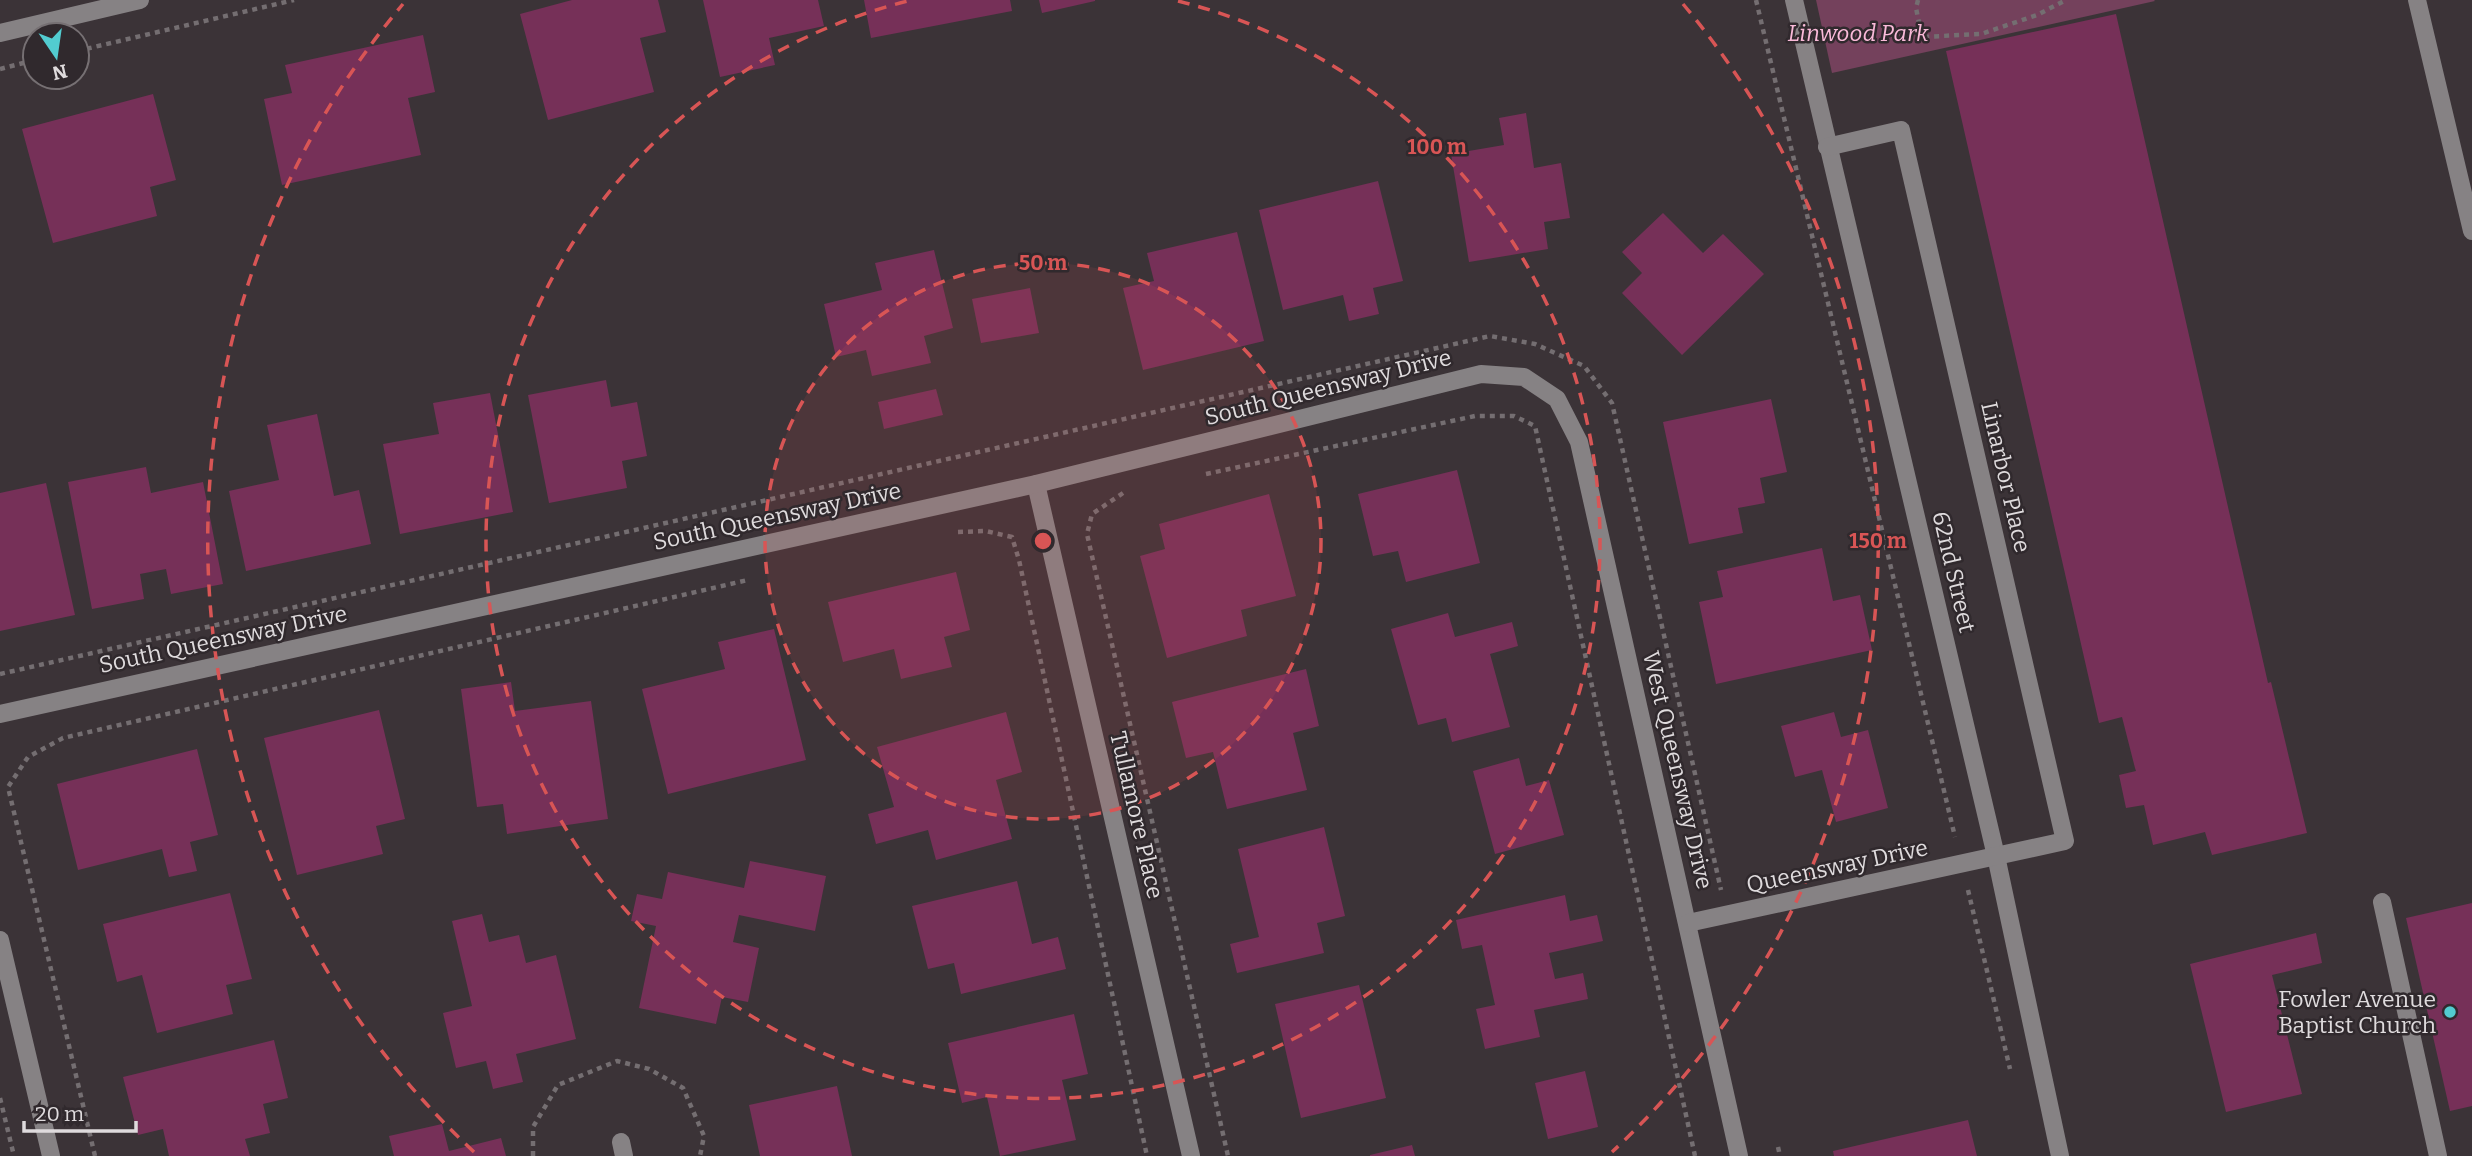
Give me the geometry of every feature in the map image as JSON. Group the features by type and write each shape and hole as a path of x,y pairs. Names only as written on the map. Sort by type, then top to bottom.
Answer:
{"street":[{"path":"0,33 140,0"},
{"name":"62nd Street","path":"1794,0 1996,856 2060,1156"},
{"path":"2417,0 2472,231"},
{"name":"Linarbor Place","path":"1827,147 1900,130 2065,841 1996,856"},
{"name":"South Queensway Drive","path":"0,714 1036,484 1481,374 1524,377 1557,399"},
{"name":"West Queensway Drive","path":"1557,399 1578,442 1739,1156"},
{"name":"Tullamore Place","path":"1036,484 1191,1156"},
{"name":"Queensway Drive","path":"1688,923 1996,856"},
{"path":"2382,902 2438,1156"},
{"path":"0,940 51,1156"}],"path":[{"path":"91,48 294,0"},
{"path":"1756,0 2011,1075"},
{"path":"1918,0 1916,8 1922,37 1981,34 2037,15 2066,0"},
{"path":"0,69 21,64"},
{"path":"1192,477 1475,416 1514,416 1535,426 1695,1156"},
{"path":"1125,491 1092,513 1087,534 1228,1156"},
{"path":"953,532 986,531 1012,537 1147,1156"},
{"path":"94,1156 8,787 28,757 63,738 751,579"},
{"path":"533,1156 533,1127 558,1085 617,1061 649,1069 683,1088 704,1136 700,1156"},
{"path":"0,1098 14,1156"},
{"path":"1779,1147 1780,1156"}],"green space":[{"name":"Linwood Park","path":"1816,0 2154,0 2155,1 1832,73"}],"building":[{"path":"572,0 658,0 666,32 640,38 654,92 548,120 520,14"},
{"path":"703,0 818,0 824,26 769,38 775,65 720,77"},
{"path":"864,0 1010,0 1012,11 871,38"},
{"path":"1039,0 1095,0 1095,1 1042,13"},
{"path":"2116,14 2268,683 2271,682 2307,833 2212,855 2205,832 2153,845 2144,805 2126,808 2119,775 2136,771 2122,717 2099,723 1946,51"},
{"path":"423,35 435,92 408,98 421,155 282,185 264,99 292,93 285,65"},
{"path":"153,94 176,180 150,187 157,216 53,243 22,129"},
{"path":"1526,113 1534,168 1561,163 1570,218 1544,222 1548,249 1469,262 1451,154 1504,145 1499,118"},
{"path":"1378,181 1403,281 1373,288 1379,314 1349,321 1343,295 1283,310 1259,210"},
{"path":"1663,213 1703,253 1723,234 1764,274 1682,355 1622,293 1642,273 1622,252"},
{"path":"1237,232 1264,341 1143,370 1123,288 1154,281 1147,253"},
{"path":"934,250 953,328 924,336 931,363 872,376 866,350 836,357 824,304 882,290 875,263"},
{"path":"1030,288 1039,333 981,343 972,299"},
{"path":"606,380 611,407 637,402 647,456 622,461 627,488 549,503 528,395"},
{"path":"936,389 943,415 884,429 878,402"},
{"path":"490,393 513,512 400,534 383,444 439,434 433,403"},
{"path":"1771,399 1787,472 1760,478 1765,503 1738,508 1743,533 1689,544 1663,422"},
{"path":"317,414 334,496 359,490 371,544 246,571 229,491 279,480 267,425"},
{"path":"146,467 151,493 203,482 223,584 171,594 166,569 140,574 144,599 92,609 68,482"},
{"path":"1457,470 1480,563 1406,582 1398,551 1373,556 1358,494"},
{"path":"46,483 75,615 0,631 0,493"},
{"path":"1269,494 1296,596 1241,610 1247,636 1167,658 1140,556 1165,549 1159,524"},
{"path":"1822,548 1833,601 1860,595 1872,650 1716,684 1699,602 1723,597 1717,571"},
{"path":"956,572 970,630 944,637 952,667 901,679 894,649 843,662 828,602"},
{"path":"1448,613 1455,637 1512,622 1518,646 1490,654 1510,727 1452,742 1446,718 1418,725 1391,629"},
{"path":"774,629 806,760 668,794 642,689 725,669 718,642"},
{"path":"1306,669 1319,726 1293,733 1307,790 1227,809 1213,752 1186,758 1172,702"},
{"path":"511,682 515,711 591,701 608,819 507,834 503,804 477,807 461,689"},
{"path":"379,710 405,819 376,826 383,854 297,875 264,738"},
{"path":"1006,712 1022,772 996,780 1012,839 936,860 928,830 876,844 868,814 894,807 877,747"},
{"path":"1834,712 1841,737 1868,730 1888,808 1836,822 1822,770 1795,777 1781,726"},
{"path":"197,749 218,835 190,842 197,871 169,877 162,849 78,870 57,784"},
{"path":"1519,758 1526,786 1549,780 1564,835 1495,854 1473,771"},
{"path":"1324,827 1345,916 1317,923 1324,953 1237,973 1230,944 1259,937 1238,849"},
{"path":"750,861 826,876 815,931 739,915 733,942 759,948 748,1002 722,997 716,1024 639,1008 656,926 631,921 637,894 662,899 668,872 744,888"},
{"path":"1017,881 1032,944 1058,937 1066,969 961,994 954,963 928,969 912,906"},
{"path":"230,893 252,979 226,985 233,1014 157,1033 142,975 117,982 103,924"},
{"path":"1565,895 1570,921 1597,915 1603,941 1549,953 1555,979 1583,973 1588,999 1534,1010 1540,1037 1485,1049 1476,1009 1495,1005 1482,945 1462,949 1456,920"},
{"name":"Fowler Avenue Baptist Church","path":"2472,903 2472,1106 2450,1111 2406,918"},
{"path":"482,914 489,942 519,935 526,963 556,955 576,1039 516,1054 523,1082 493,1089 486,1061 456,1068 443,1013 472,1006 452,921"},
{"path":"2316,933 2322,963 2272,975 2302,1094 2226,1112 2190,964"},
{"path":"1359,985 1386,1098 1301,1118 1275,1004"},
{"path":"1074,1014 1088,1074 1062,1080 1076,1140 1000,1156 987,1097 962,1103 948,1043"},
{"path":"274,1040 288,1098 263,1104 270,1133 245,1139 250,1156 169,1156 163,1129 138,1135 123,1077"},
{"path":"1585,1071 1598,1127 1548,1139 1535,1083"},
{"path":"837,1086 852,1156 760,1156 749,1105"},
{"path":"1968,1120 1977,1156 1834,1156 1833,1151"},
{"path":"442,1124 449,1151 501,1138 506,1156 394,1156 389,1136"},
{"path":"1412,1145 1415,1156 1370,1156 1370,1155"}],"place":[{"name":"Fowler Avenue Baptist Church","path":"2450,1012"}]}
